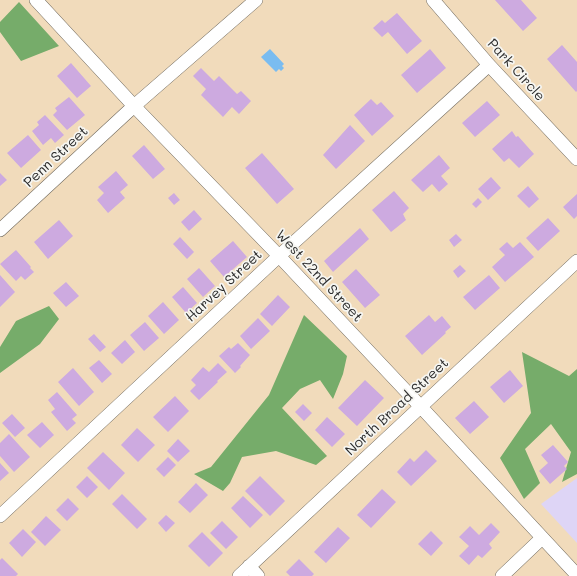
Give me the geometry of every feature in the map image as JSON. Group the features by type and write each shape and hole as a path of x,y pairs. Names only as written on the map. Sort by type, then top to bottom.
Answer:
{"street":[{"name":"West 22nd Street","path":"36,0 134,106 279,256 421,407 577,576"},
{"name":"Penn Street","path":"0,230 134,106 256,0"},
{"name":"Park Circle","path":"433,0 489,65 577,159"},
{"name":"Harvey Street","path":"0,516 279,256 489,65"},
{"name":"North Broad Street","path":"239,576 254,571 421,407 577,261"},
{"path":"502,576 542,538"}],"shaded area":[{"path":"577,478 577,543 541,504"}],"green space":[{"path":"19,2 59,46 21,61 0,32 0,22"},
{"path":"49,306 59,319 40,344 0,373 0,347 16,321"},
{"path":"304,315 347,356 343,374 333,399 320,380 300,389 282,408 327,456 316,465 276,451 242,457 230,483 223,491 194,474 211,467 269,395"},
{"path":"522,352 569,376 577,369 577,474 562,482 571,452 551,424 525,449 540,483 524,499 500,458 531,413"}],"water":[{"path":"270,49 284,64 282,66 284,68 281,71 279,69 276,72 261,57"}],"building":[{"path":"495,0 521,0 537,18 523,31"},
{"path":"397,13 422,41 407,54 388,32 382,37 373,28 382,20 385,23"},
{"path":"562,45 577,62 576,92 547,59"},
{"path":"430,49 446,68 417,93 401,75"},
{"path":"71,63 91,86 77,98 57,76"},
{"path":"201,68 214,81 219,76 237,94 241,91 251,101 239,114 232,107 223,117 201,95 206,89 193,76"},
{"path":"69,97 85,115 67,130 53,115 57,111 55,108"},
{"path":"371,99 377,105 381,102 394,116 372,136 354,115"},
{"path":"487,101 500,115 475,137 462,123"},
{"path":"45,115 64,135 55,143 51,138 43,145 32,131 39,125 37,122"},
{"path":"350,125 365,141 336,169 323,155"},
{"path":"512,131 516,137 518,136 534,154 519,168 509,158 504,162 492,149"},
{"path":"28,135 41,150 21,168 7,153"},
{"path":"144,145 165,169 153,179 132,156"},
{"path":"262,153 294,189 277,204 245,168"},
{"path":"439,155 450,168 441,176 448,184 439,192 432,184 423,192 411,180"},
{"path":"116,171 128,185 120,192 125,198 108,213 97,200 104,193 98,187"},
{"path":"0,173 7,180 0,186"},
{"path":"491,177 501,188 488,200 478,189"},
{"path":"528,186 539,199 529,208 517,196"},
{"path":"394,191 409,208 403,214 406,220 391,232 372,210"},
{"path":"174,193 180,200 174,205 168,198"},
{"path":"577,194 577,216 574,219 563,207"},
{"path":"478,198 482,202 476,208 472,204"},
{"path":"194,210 202,219 189,231 181,222"},
{"path":"548,218 560,231 538,251 526,238"},
{"path":"59,220 73,236 48,259 34,242"},
{"path":"360,228 369,239 333,272 324,261"},
{"path":"456,234 462,240 454,247 449,240"},
{"path":"180,237 194,252 187,259 173,244"},
{"path":"233,241 247,257 224,277 210,261"},
{"path":"507,242 513,248 520,242 534,257 505,282 492,267 505,255 499,249"},
{"path":"16,250 34,272 25,280 21,276 16,281 0,264"},
{"path":"460,265 466,271 458,278 453,271"},
{"path":"199,268 215,286 203,297 187,279"},
{"path":"356,269 380,295 365,308 342,282"},
{"path":"0,275 15,292 0,307"},
{"path":"489,275 500,288 475,310 463,297"},
{"path":"66,282 79,296 66,307 53,293"},
{"path":"183,287 197,303 186,313 172,297"},
{"path":"278,295 290,307 272,326 260,314"},
{"path":"163,302 179,320 164,334 148,316"},
{"path":"429,315 435,322 442,316 451,327 422,355 405,336"},
{"path":"258,318 270,331 251,349 240,336"},
{"path":"145,322 159,338 144,351 130,335"},
{"path":"94,334 106,347 100,352 88,339"},
{"path":"125,340 135,352 122,364 111,353"},
{"path":"238,343 250,355 235,373 219,356 229,347 231,349"},
{"path":"99,360 112,374 102,383 89,368"},
{"path":"218,363 227,372 199,400 190,391 196,385 191,380 203,367 209,372"},
{"path":"73,368 94,392 79,406 58,382"},
{"path":"510,370 523,386 504,403 490,387"},
{"path":"365,380 384,398 357,426 338,408"},
{"path":"57,392 77,415 72,419 76,423 67,431 51,412 55,409 48,400"},
{"path":"175,396 189,411 168,432 153,417"},
{"path":"474,401 489,417 470,434 455,418"},
{"path":"303,404 312,413 304,421 295,412"},
{"path":"12,414 25,428 15,437 2,423"},
{"path":"327,417 345,434 332,447 315,430"},
{"path":"42,422 54,435 40,448 27,435"},
{"path":"137,428 155,445 138,462 121,445"},
{"path":"9,434 30,457 14,472 0,456 0,443"},
{"path":"178,439 190,451 178,462 167,451"},
{"path":"553,445 568,462 564,466 567,469 550,484 539,471 548,463 541,455"},
{"path":"426,450 437,461 411,486 397,472 410,458 414,462"},
{"path":"103,452 125,473 109,490 87,468"},
{"path":"168,457 176,465 164,477 156,469"},
{"path":"0,463 9,473 0,481"},
{"path":"87,476 98,487 87,498 76,487"},
{"path":"260,476 285,501 270,516 245,491"},
{"path":"196,483 208,495 190,513 178,502"},
{"path":"382,489 396,502 371,528 357,515"},
{"path":"122,494 147,519 137,529 112,504"},
{"path":"243,496 263,515 250,528 231,508"},
{"path":"68,498 79,509 67,521 56,510"},
{"path":"166,515 175,523 166,532 158,523"},
{"path":"46,516 61,530 45,546 31,532"},
{"path":"222,521 238,537 226,549 210,533"},
{"path":"491,523 500,532 489,544 492,548 482,558 478,555 469,565 459,556 469,546 459,537 470,526 479,535"},
{"path":"338,527 350,538 326,563 314,552"},
{"path":"23,529 36,542 22,557 9,543"},
{"path":"431,531 443,543 431,556 418,544"},
{"path":"202,532 223,553 209,567 188,546"},
{"path":"2,558 18,574 16,576 0,576 0,560"},
{"path":"299,559 314,574 312,576 290,576 286,572"}]}
